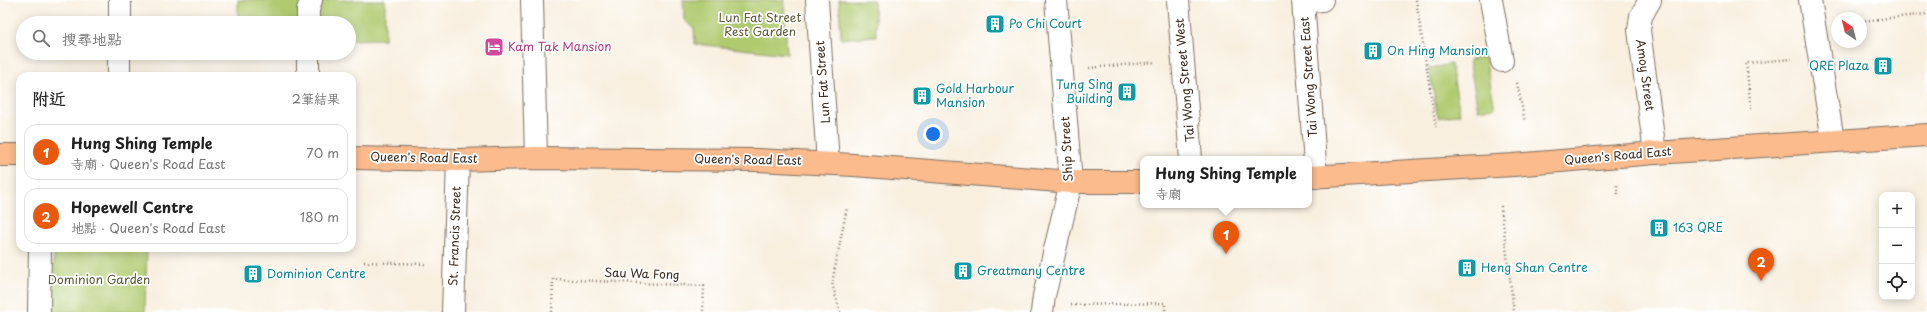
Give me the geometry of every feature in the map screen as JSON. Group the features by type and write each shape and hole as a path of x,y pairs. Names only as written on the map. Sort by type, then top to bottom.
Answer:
{"main road":[{"name":"Queen's Road East","path":"1312,177 1513,165 1656,152 1927,135"},
{"path":"0,155 16,155"},
{"name":"Queen's Road East","path":"356,158 458,160 536,158 757,160 828,163 1071,182 1140,182"}],"street":[{"path":"120,0 120,16"},
{"path":"308,16 311,0"},
{"path":"532,0 536,158"},
{"name":"Lun Fat Street","path":"817,0 828,163"},
{"name":"Ship Street","path":"1043,304 1071,182 1056,0"},
{"name":"Tai Wong Street West","path":"1178,0 1191,156"},
{"path":"1491,0 1502,61"},
{"name":"Amoy Street","path":"1650,0 1640,16 1639,30 1656,152"},
{"path":"1810,0 1833,140"},
{"name":"Tai Wong Street East","path":"1309,1 1312,156"},
{"path":"119,60 119,72"},
{"path":"308,60 308,72"},
{"name":"St. Francis Street","path":"453,312 458,160"},
{"path":"39,312 40,252"}],"path":[{"path":"1416,0 1436,127"},
{"path":"1867,20 1927,14"},
{"path":"1751,109 1746,63 1819,56"},
{"path":"1082,68 1183,60"},
{"path":"1516,79 1525,122"},
{"path":"1617,185 1618,196"},
{"path":"1500,206 1514,312"},
{"path":"840,312 832,283 847,207"},
{"path":"364,262 433,264"},
{"name":"Sau Wa Fong","path":"552,312 553,279 704,286 703,312"},
{"path":"1064,304 1165,303 1165,312"}],"green space":[{"path":"238,0 385,0 385,39 356,40 356,16 238,16"},
{"name":"Lun Fat Street Rest Garden","path":"683,0 784,0 787,54 695,44 694,28 684,20"},
{"path":"839,0 874,0 876,36 841,39"},
{"path":"1485,57 1495,108 1478,110 1469,60"},
{"path":"1451,64 1460,114 1438,118 1429,68"},
{"name":"Dominion Garden","path":"54,252 147,252 145,312 52,312"}],"place":[{"name":"Po Chi Court","path":"995,24"},
{"name":"Kam Tak Mansion","path":"494,47"},
{"name":"On Hing Mansion","path":"1373,51"},
{"name":"QRE Plaza","path":"1883,66"},
{"name":"Tung Sing Building","path":"1127,92"},
{"name":"Gold Harbour Mansion","path":"922,96"},
{"name":"163 QRE","path":"1659,228"},
{"name":"Hung Shing Temple","path":"1226,254"},
{"name":"Heng Shan Centre","path":"1467,268"},
{"name":"Greatmany Centre","path":"963,271"},
{"name":"Dominion Centre","path":"253,274"},
{"name":"Hopewell Centre","path":"1761,281"}]}
